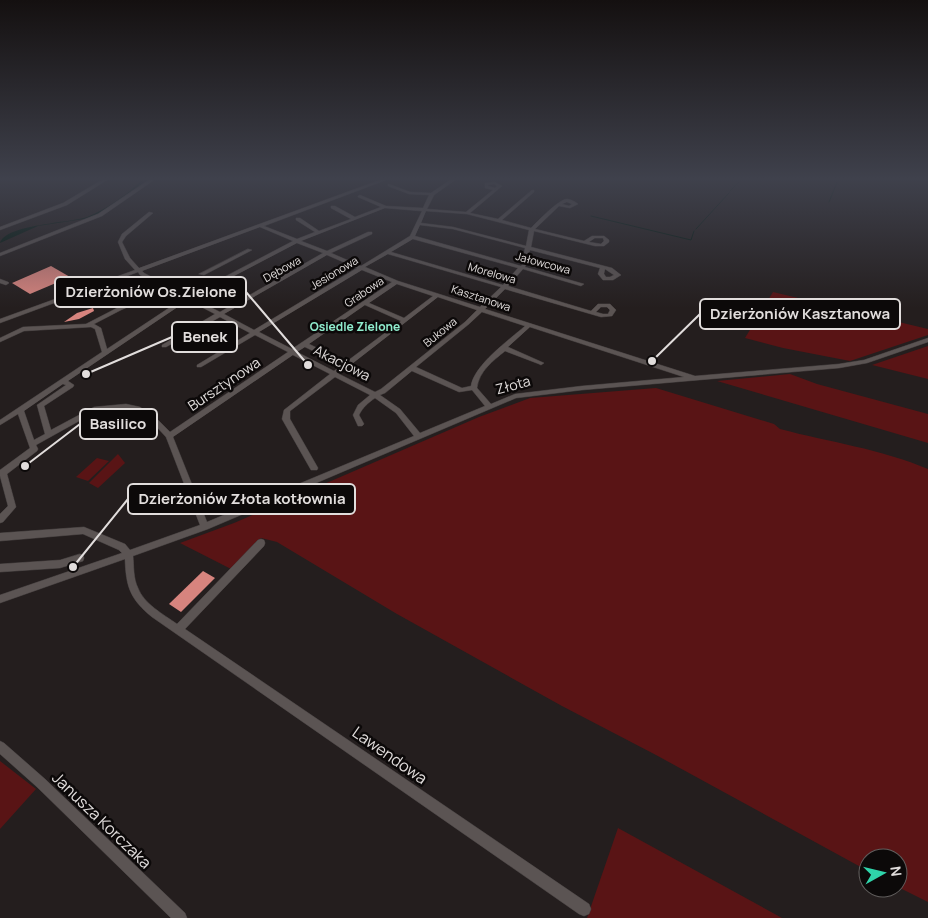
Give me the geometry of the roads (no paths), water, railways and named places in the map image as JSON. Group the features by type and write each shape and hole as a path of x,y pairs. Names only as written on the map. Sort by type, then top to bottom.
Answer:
{"street":[{"path":"0,229 16,223"},
{"path":"0,255 80,223"},
{"path":"138,271 126,255 121,239 140,223"},
{"path":"0,322 269,223"},
{"path":"304,223 318,232"},
{"path":"0,423 188,298 296,241 342,223"},
{"path":"507,223 585,242"},
{"path":"532,229 539,223"},
{"path":"412,237 419,224 453,228 603,268"},
{"name":"Kasztanowa","path":"261,226 396,282 676,370 698,379"},
{"name":"Bukowa","path":"360,424 356,415 357,411 482,310 522,268 532,229"},
{"name":"Dębowa","path":"164,346 327,254 370,233"},
{"name":"Jesionowa","path":"199,366 412,237"},
{"name":"Jałowcowa","path":"412,237 581,284"},
{"path":"202,274 250,250"},
{"name":"Morelowa","path":"387,252 592,313"},
{"path":"229,261 245,268"},
{"name":"Akacjowa","path":"138,271 376,395 398,411 418,436"},
{"name":"Grabowa","path":"292,352 396,282"},
{"path":"34,309 82,296 88,298 103,295 117,301 158,283"},
{"path":"88,325 119,309 168,288"},
{"path":"314,468 286,419 286,410 438,295"},
{"path":"117,301 119,309"},
{"path":"365,303 404,320"},
{"path":"0,340 23,329 88,325 98,328 105,353"},
{"path":"474,388 478,374 529,325"},
{"name":"Złota","path":"0,600 74,573 100,568 129,555 205,527 489,406 529,394 857,364 928,340"},
{"name":"Akacjowa","path":"304,344 345,364"},
{"path":"504,348 541,363"},
{"name":"Bursztynowa","path":"169,436 292,352"},
{"path":"412,368 461,390 474,388"},
{"path":"676,370 681,381"},
{"path":"49,434 40,405 71,385 62,381"},
{"path":"474,388 489,406"},
{"path":"32,444 46,439 49,434 96,409 126,406 138,409 155,421 169,436 205,527"},
{"path":"0,520 12,507 2,473 34,449 20,410"},
{"path":"0,537 72,530 90,533 122,548 129,555"},
{"path":"176,630 261,543"},
{"name":"Lawendowa","path":"129,555 133,591 137,600 176,630 584,909"},
{"path":"0,568 60,564 80,558"},
{"name":"Janusza Korczaka","path":"0,747 41,783 180,918"}],"waterway":[{"path":"620,223 691,240 694,231"},
{"path":"696,229 702,223"}],"place":[{"name":"Dzierżoniów Kasztanowa","path":"652,361"},
{"name":"Dzierżoniów Os.Zielone","path":"308,365"},
{"name":"Benek","path":"86,374"},
{"name":"Basilico","path":"25,466"},
{"name":"Dzierżoniów Złota kotłownia","path":"73,567"}],"district":[{"name":"Osiedle Zielone","path":"355,327"}]}
